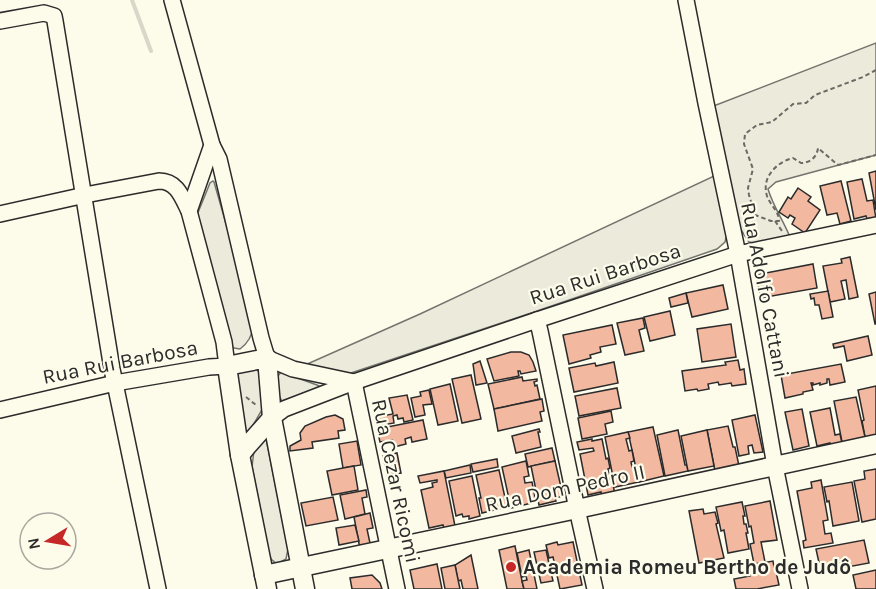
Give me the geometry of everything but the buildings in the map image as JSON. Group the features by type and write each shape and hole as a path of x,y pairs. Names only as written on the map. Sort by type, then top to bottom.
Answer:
{"main road":[{"name":"Rua Rui Barbosa","path":"227,366 267,358"},
{"path":"267,358 272,418 305,589"},
{"path":"227,366 240,455 265,582"},
{"path":"240,455 272,418"},
{"name":"Rua Dom Pedro II","path":"265,582 300,567 876,444"}],"street":[{"path":"172,0 212,145 219,159 267,358 292,369 354,382"},
{"name":"Rua Adolfo Cattani","path":"686,0 738,254 775,466 800,589"},
{"path":"0,21 44,13 54,16 110,357 158,589"},
{"path":"189,211 212,145"},
{"path":"0,214 159,181 172,184 178,190 189,211 224,342 227,366"},
{"name":"Rua Rui Barbosa","path":"272,418 284,409 354,382 738,254 876,225"},
{"path":"537,320 595,589"},
{"name":"Rua Rui Barbosa","path":"0,410 116,383 227,366"},
{"name":"Rua Cezar Ricomi","path":"354,382 397,589"}],"path":[{"path":"876,70 815,95 806,103 792,104 772,122 757,125 745,134 744,144 753,168 748,188 755,215 771,221 779,221 778,214 766,195 765,188 768,175 785,160 793,158 801,163 810,161 818,152 818,148 838,165 876,155"}],"shaded area":[{"path":"876,43 876,155 776,182 768,189 790,237 759,244 749,242 737,224 711,107"},
{"path":"714,176 727,233 725,242 717,249 348,374 305,365 420,314"},
{"path":"213,181 239,269 253,327 249,340 240,349 232,346 197,215 210,183"},
{"path":"253,366 259,372 263,408 245,435 236,375 239,370"},
{"path":"281,372 321,387 282,401 278,394 278,376"},
{"path":"266,438 288,549 286,559 277,564 271,559 269,553 252,467 254,450"}],"waterway":[{"path":"132,0 151,51"}],"place":[{"name":"Academia Romeu Bertho de Judô","path":"511,567"}]}
